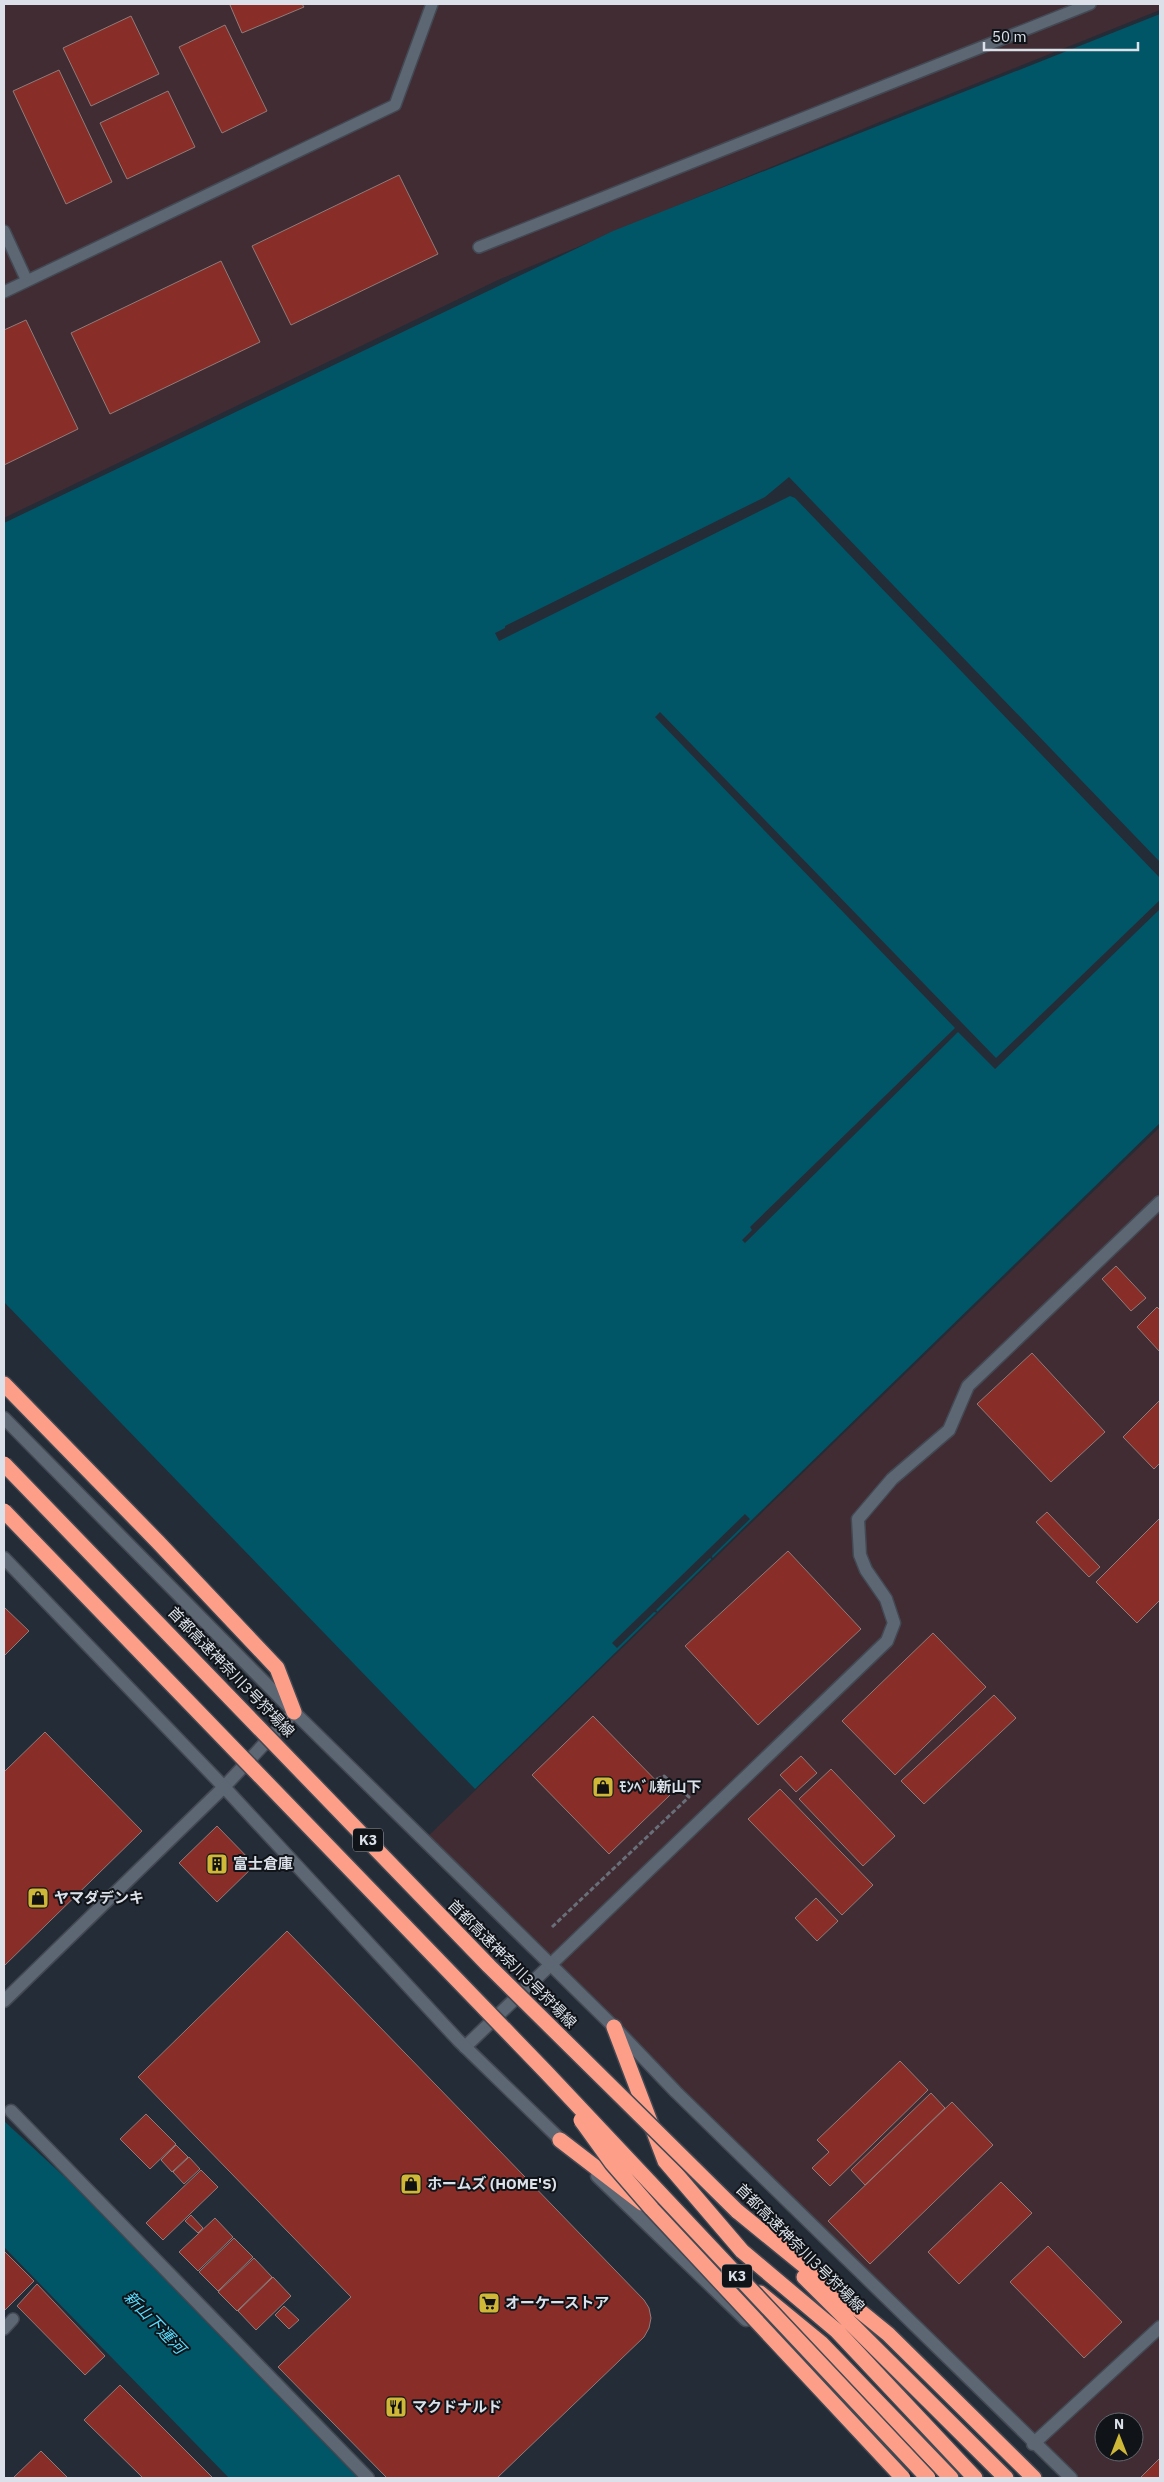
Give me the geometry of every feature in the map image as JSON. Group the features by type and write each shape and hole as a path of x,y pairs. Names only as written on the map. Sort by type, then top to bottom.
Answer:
{"highway":[{"path":"4,1384 158,1542 277,1668 294,1712"},
{"name":"首都高速神奈川3号狩場線","path":"4,1464 488,1966 1006,2478"},
{"name":"K3","path":"4,1510 546,2072 928,2478"},
{"name":"K3","path":"614,2027 665,2161 742,2251 837,2331 975,2478"},
{"name":"K3","path":"546,2072 612,2163 652,2210 903,2478"},
{"name":"K3","path":"560,2140 784,2312 821,2343 951,2478"},
{"name":"K3","path":"737,2211 888,2334 1034,2478"}],"street":[{"path":"465,2047 887,1641 894,1623 886,1599 866,1570 860,1555 858,1519 892,1479 949,1430 968,1386 1160,1202"},
{"path":"4,1418 294,1712 614,2027 676,2092 1033,2444 1070,2478"},
{"path":"4,1558 224,1787 465,2047 910,2478"},
{"path":"4,2001 224,1787 294,1712"},
{"path":"12,2111 368,2478"},
{"path":"1033,2444 1160,2327"}],"lane":[{"path":"4,292 395,105 432,4"},
{"path":"479,247 1090,4"},
{"path":"4,231 27,281"},
{"path":"4,2329 14,2319"}],"path":[{"path":"552,1927 688,1797 664,1776 655,1780"}],"shaded area":[{"path":"4,4 1160,4 1160,10 882,121 498,280 4,518"},
{"path":"1160,1127 1160,2478 1078,2478 865,2275 423,1841"}],"water":[{"path":"1160,14 1160,1123 475,1789 4,1302 4,523 613,231"},
{"name":"新山下運河","path":"4,2121 68,2180 358,2478 229,2478 4,2247"}],"pier":[{"path":"789,477 1160,862 1160,878 795,498 790,496 499,641 495,633 505,628 505,626 765,497"},
{"path":"660,712 996,1058 1160,900 1160,909 995,1069 958,1032 745,1243 742,1240 752,1230 750,1227 955,1028 655,717"},
{"path":"745,1514 750,1519 712,1556 713,1560 710,1558 656,1610 658,1613 654,1612 617,1648 612,1643"}],"building":[{"path":"302,4 304,7 242,33 230,5"},
{"path":"131,16 159,74 91,106 63,48"},
{"path":"225,25 267,111 222,133 179,47"},
{"path":"59,70 112,182 66,204 13,91"},
{"path":"168,91 195,147 127,179 100,123"},
{"path":"399,175 438,254 291,325 252,246"},
{"path":"221,261 260,342 110,414 71,333"},
{"path":"26,320 78,429 4,465 4,330"},
{"path":"1116,1266 1146,1298 1131,1311 1102,1279"},
{"path":"1157,1307 1160,1310 1160,1352 1137,1327"},
{"path":"1032,1353 1105,1432 1051,1482 977,1404"},
{"path":"1160,1400 1160,1463 1154,1469 1123,1437"},
{"path":"1047,1512 1100,1567 1089,1577 1036,1522"},
{"path":"1160,1518 1160,1600 1137,1623 1096,1582"},
{"path":"788,1551 861,1629 758,1725 685,1646"},
{"path":"4,1607 29,1631 4,1656"},
{"path":"933,1633 986,1687 895,1775 842,1721"},
{"path":"994,1695 1016,1718 924,1804 901,1781"},
{"name":"ﾓﾝﾍﾞﾙ新山下","path":"593,1716 670,1795 609,1854 532,1775"},
{"name":"ヤマダデンキ","path":"45,1732 142,1831 4,1966 4,1772"},
{"path":"801,1756 817,1773 796,1792 780,1775"},
{"path":"831,1769 895,1836 863,1866 799,1799"},
{"path":"780,1789 873,1885 842,1915 748,1819"},
{"name":"富士倉庫","path":"217,1826 255,1865 217,1902 179,1863"},
{"path":"816,1898 838,1921 817,1941 795,1918"},
{"path":"287,1931 644,2300 649,2308 651,2318 649,2328 644,2337 497,2478 387,2478 278,2367 351,2297 138,2077"},
{"path":"900,2061 928,2090 830,2186 812,2168 829,2152 817,2140"},
{"path":"931,2093 945,2108 865,2185 851,2170"},
{"path":"952,2102 993,2145 870,2264 828,2221"},
{"path":"146,2114 176,2144 150,2169 120,2139"},
{"path":"176,2145 188,2157 172,2172 161,2160"},
{"path":"189,2157 200,2169 184,2184 173,2172"},
{"path":"201,2170 218,2187 163,2240 146,2223"},
{"path":"1001,2182 1032,2213 959,2284 928,2252"},
{"path":"191,2215 203,2228 198,2233 185,2221"},
{"path":"215,2218 233,2237 198,2271 179,2252"},
{"path":"234,2238 253,2257 218,2291 199,2272"},
{"path":"1048,2246 1122,2322 1084,2358 1010,2282"},
{"path":"4,2251 34,2281 4,2311"},
{"path":"254,2258 272,2277 237,2311 218,2292"},
{"path":"273,2277 291,2296 256,2330 238,2311"},
{"path":"37,2284 105,2356 85,2375 17,2306"},
{"path":"284,2306 299,2320 289,2329 275,2315"},
{"path":"120,2385 213,2478 143,2478 84,2420"},
{"path":"41,2451 68,2478 13,2478"},
{"path":"1160,2458 1160,2478 1140,2478"}],"place":[{"name":"ﾓﾝﾍﾞﾙ新山下","path":"603,1787"},
{"name":"富士倉庫","path":"217,1864"},
{"name":"ヤマダデンキ","path":"38,1898"},
{"name":"ホームズ (HOME'S)","path":"411,2184"},
{"name":"オーケーストア","path":"489,2303"},
{"name":"マクドナルド","path":"396,2407"}]}
